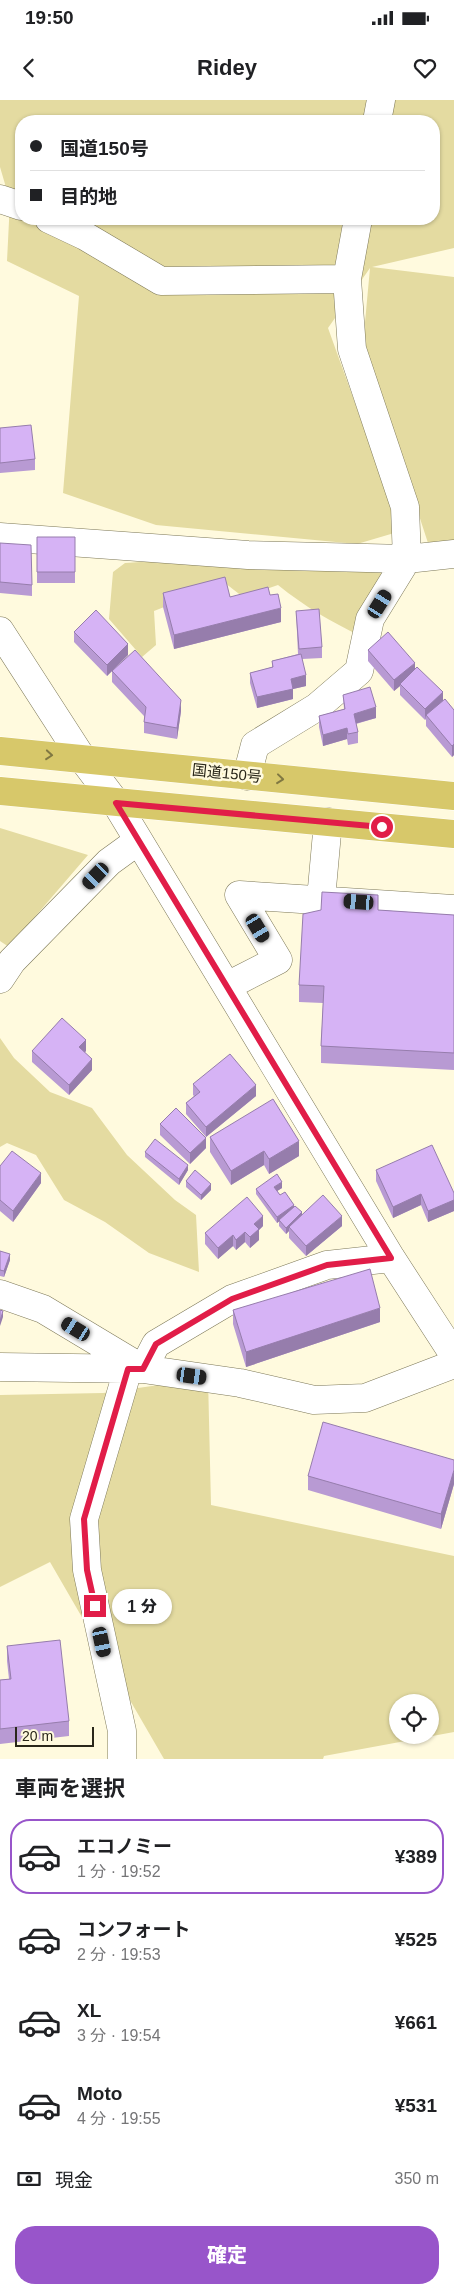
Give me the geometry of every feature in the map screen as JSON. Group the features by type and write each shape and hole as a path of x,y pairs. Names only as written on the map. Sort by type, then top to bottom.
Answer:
{"highway":[{"name":"国道150号","path":"0,751 454,796"},
{"path":"0,791 454,834"}],"street":[{"path":"378,115 381,100"},
{"path":"0,199 15,204"},
{"path":"62,225 86,236 161,281 346,279"},
{"path":"247,776 256,745 317,707 359,671 370,618 407,559 405,507 352,349 346,279 357,225"},
{"path":"0,537 248,555 407,559 454,554"},
{"path":"0,631 82,758 116,803 391,1258 454,1355"},
{"path":"322,899 328,822"},
{"path":"0,979 12,961 102,869 138,841"},
{"path":"237,981 278,960 239,895 454,909"},
{"path":"122,1759 122,1731 87,1570 84,1519 135,1369 156,1344 232,1299 327,1265 391,1258"},
{"path":"0,1294 43,1309 135,1369"},
{"path":"0,1367 135,1369 240,1383 314,1400 365,1398 454,1364"}],"shaded area":[{"path":"0,100 454,100 454,248 372,267 454,277 454,540 428,543 363,344 370,268 328,328 401,531 357,544 156,525 63,493 79,296 7,261 10,201 0,167"},
{"path":"157,561 382,572 383,589 361,636 318,613 278,585 243,597 225,583 154,611 156,645 142,657 109,619 113,572 125,563"},
{"path":"0,828 88,855 9,947 0,941"},
{"path":"0,1038 14,1058 50,1092 92,1108 127,1155 175,1200 196,1215 199,1272 149,1253 105,1222 64,1200 36,1155 7,1143 0,1147"},
{"path":"208,1378 211,1505 454,1556 454,1732 439,1735 439,1694 389,1694 389,1744 324,1756 323,1759 164,1759 50,1562 0,1587 0,1395 103,1393"}],"building":[{"path":"31,425 35,459 0,463 0,428"},
{"path":"37,537 75,537 75,572 37,572"},
{"path":"0,543 31,545 32,585 0,582"},
{"path":"225,577 230,597 268,587 270,595 278,594 281,608 174,635 163,593"},
{"path":"319,609 322,647 299,649 296,611"},
{"path":"96,610 128,644 107,665 74,632"},
{"path":"388,632 415,663 394,680 368,650"},
{"path":"135,650 181,700 177,728 144,722 146,707 112,671"},
{"path":"301,654 306,675 291,679 293,689 257,697 250,673 273,667 272,661"},
{"path":"417,667 443,692 425,709 400,684"},
{"path":"370,687 376,707 354,714 358,732 348,734 347,728 323,735 319,716 345,709 343,695"},
{"path":"445,699 454,710 454,744 452,746 426,715"},
{"path":"322,892 378,895 378,910 454,915 454,1053 321,1046 324,986 299,985 303,914 321,910"},
{"path":"62,1018 86,1040 79,1047 92,1059 69,1085 32,1051"},
{"path":"230,1054 256,1085 206,1127 186,1103 200,1092 193,1084"},
{"path":"273,1099 299,1141 269,1159 264,1151 231,1171 210,1137"},
{"path":"176,1108 206,1138 190,1153 160,1124"},
{"path":"155,1139 188,1165 179,1179 145,1152"},
{"path":"432,1145 454,1193 454,1200 428,1211 421,1194 393,1207 376,1170"},
{"path":"12,1151 41,1173 13,1211 0,1200 0,1166"},
{"path":"195,1170 211,1184 201,1195 186,1181"},
{"path":"277,1174 282,1182 274,1187 280,1195 285,1192 294,1205 277,1217 256,1189"},
{"path":"323,1195 342,1216 306,1246 289,1227"},
{"path":"247,1197 263,1216 254,1224 259,1229 250,1237 245,1232 236,1240 233,1235 218,1248 205,1233"},
{"path":"295,1206 302,1212 286,1228 279,1220"},
{"path":"0,1251 10,1254 4,1271 0,1270"},
{"path":"370,1269 380,1308 246,1352 233,1310"},
{"path":"0,1310 3,1311 0,1321"},
{"path":"323,1422 454,1460 454,1470 441,1514 308,1476"},
{"path":"60,1640 69,1721 0,1729 0,1680 11,1679 7,1646"}],"route":[{"path":"95,1606 87,1570 84,1519 128,1369 143,1369 156,1344 232,1299 327,1265 391,1258 116,803 382,827"}]}
